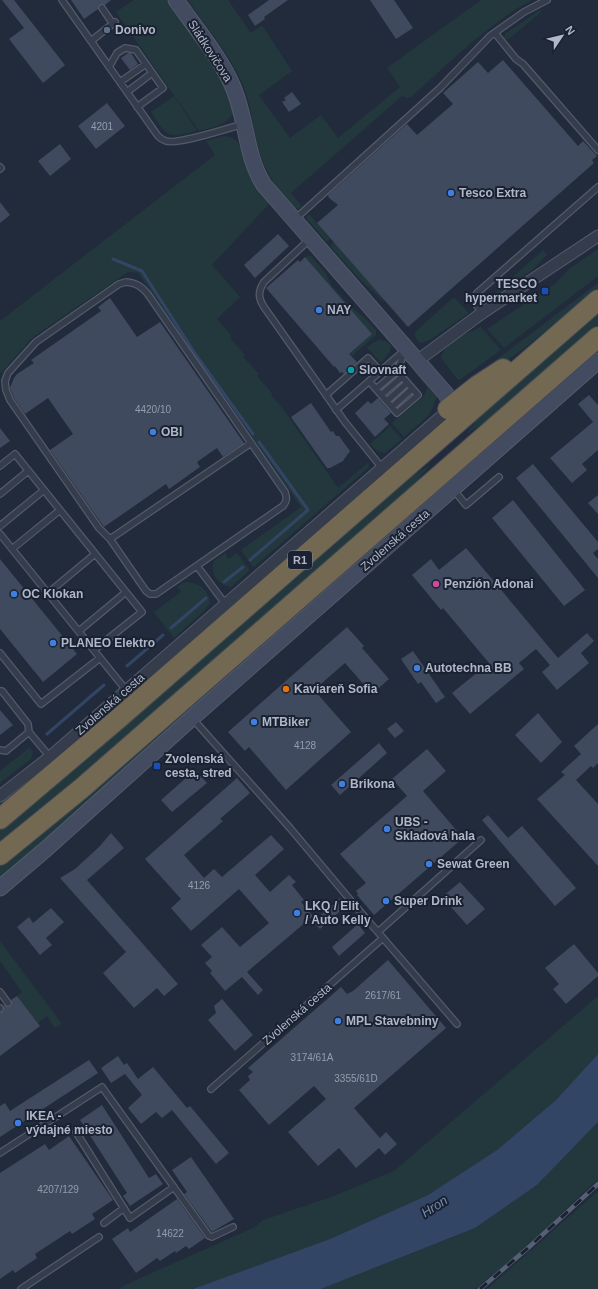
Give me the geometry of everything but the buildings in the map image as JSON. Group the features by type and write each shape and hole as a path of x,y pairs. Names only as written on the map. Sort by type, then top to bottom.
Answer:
{"highway":[{"name":"R1","path":"0,819 119,718 598,300"},
{"name":"R1","path":"0,855 93,778 598,337"},
{"path":"447,401 477,386 520,359 532,357"}],"main road":[{"name":"Sládkovičova","path":"176,0 224,70 236,96 249,151 259,178 294,220"},
{"path":"294,220 417,361 447,401"},
{"name":"Zvolenská cesta","path":"0,888 598,361"}],"street":[{"path":"417,361 482,313 598,236"},
{"name":"Zvolenská cesta","path":"0,796 50,757 442,416 447,401"}],"lane":[{"path":"62,0 158,136 166,142 203,136 243,124"},
{"path":"294,220 440,88 486,40 524,12 547,0"},
{"path":"90,41 114,23 102,8"},
{"path":"495,33 516,59 523,64 598,150"},
{"path":"109,67 117,53 125,48 136,50 163,88 138,107"},
{"path":"120,82 146,64"},
{"path":"126,92 152,73"},
{"path":"482,313 474,301 474,296 598,187"},
{"path":"310,239 264,282 259,295 264,307 336,410 382,468"},
{"path":"126,282 134,283 142,287 154,303 287,497 286,502 161,592 156,594 150,594 146,591 110,538 99,528 10,400 6,390 5,381 8,373 36,342 119,284 126,282"},
{"path":"336,410 406,349"},
{"path":"376,389 397,371 406,349"},
{"path":"326,395 368,358 380,371"},
{"path":"368,381 398,413 418,395 397,371"},
{"path":"381,395 402,377"},
{"path":"387,401 407,383"},
{"path":"110,538 251,443"},
{"path":"0,466 15,454 142,612 94,650"},
{"path":"0,494 28,471"},
{"path":"452,489 466,505 499,477"},
{"path":"0,526 44,490"},
{"path":"12,549 60,510"},
{"path":"0,534 126,690"},
{"path":"48,593 95,554"},
{"path":"197,566 226,605"},
{"path":"78,631 126,592"},
{"path":"0,653 40,704 100,658"},
{"path":"0,691 28,724 29,732 50,757"},
{"path":"192,718 290,828 457,1024"},
{"path":"0,750 6,750 29,732"},
{"path":"378,932 481,840"},
{"name":"Zvolenská cesta","path":"211,1089 383,938"},
{"path":"0,992 8,1003"},
{"path":"0,1153 102,1087 209,1236 212,1237 233,1227"},
{"path":"76,1132 130,1218 174,1187"},
{"path":"104,1223 124,1208"},
{"path":"21,1289 99,1238"}],"green space":[{"path":"134,0 171,0 215,63 228,89 234,112 231,117 219,125 199,131 116,12"},
{"path":"188,0 228,0 251,33 262,25 292,71 259,95 290,138 321,115 338,138 400,87 387,68 481,0 532,0 516,9 485,32 411,97 407,98 402,96 291,193 302,206 298,209 295,208 281,192 266,168 258,148 247,95 238,74 225,52"},
{"path":"540,10 541,12 509,39 505,39 504,36 506,33"},
{"path":"174,96 197,131 179,135 169,134 161,127 151,112"},
{"path":"224,136 236,140 240,145 248,168 270,203 212,265 240,297 217,319 232,336 230,338 245,355 243,357 259,374 257,376 272,393 271,395 281,406 338,488 368,463 369,467 253,567 241,550 301,507 138,273 128,272 33,337 0,374 0,321 215,155 206,141"},
{"path":"309,214 330,238 327,242 306,218"},
{"path":"334,242 385,301 384,302 362,282 330,246"},
{"path":"598,249 598,276 504,348 487,329 556,283 569,269"},
{"path":"543,250 547,255 532,270 484,303 479,302 479,298 483,294 488,299"},
{"path":"311,256 325,272 332,286 351,307 364,317 376,330 376,335 338,368 334,367 372,334 305,257"},
{"path":"598,283 598,290 519,352 497,367 463,385"},
{"path":"454,297 469,313 430,340 420,343 415,334 417,330"},
{"path":"598,309 598,327 493,417 466,434 487,407"},
{"path":"481,327 501,350 458,380 441,358 447,347 457,339"},
{"path":"378,340 385,341 391,346 390,351 381,363 367,347"},
{"path":"598,348 598,353 0,880 0,866"},
{"path":"415,368 438,397 435,400 430,413 404,437 392,423 423,397 427,387 414,372"},
{"path":"390,426 402,439 385,453 381,452 370,444"},
{"path":"430,465 403,497 79,781 0,845 0,827 395,486"},
{"path":"225,553 228,559 237,553 249,569 249,571 231,587 222,584 216,578 213,570 214,561"},
{"path":"187,582 196,584 203,588 208,594 210,603 205,610 174,638 154,612 181,592 177,587 182,583"},
{"path":"24,742 33,752 31,759 0,783 0,771 29,748"},
{"path":"0,941 62,1024 55,1028 47,1016 38,1023 17,996 22,992 0,961"},
{"path":"598,996 598,1054 556,1100 497,1150 428,1195 330,1239 193,1289 118,1289 255,1227 263,1220 334,1196 394,1171"},
{"path":"598,1122 598,1179 520,1252 475,1289 321,1289 475,1228 537,1185"},
{"path":"598,1191 598,1289 487,1289"}],"water":[{"name":"Hron","path":"598,1054 598,1122 537,1185 475,1228 321,1289 193,1289 330,1239 428,1195 497,1150 556,1100"}],"waterway":[{"path":"113,259 142,271 196,355 253,434"},
{"path":"250,560 308,510 259,442"},
{"path":"224,582 243,567"},
{"path":"171,628 206,598"},
{"path":"127,666 163,635"},
{"path":"47,734 104,685"}],"railway":[{"path":"480,1289 528,1248 598,1184"}],"place":[{"name":"Donivo","path":"107,30"},
{"name":"Tesco Extra","path":"451,193"},
{"name":"TESCO hypermarket","path":"545,291"},
{"name":"NAY","path":"319,310"},
{"name":"Slovnaft","path":"351,370"},
{"name":"OBI","path":"153,432"},
{"name":"Penzión Adonai","path":"436,584"},
{"name":"OC Klokan","path":"14,594"},
{"name":"PLANEO Elektro","path":"53,643"},
{"name":"Autotechna BB","path":"417,668"},
{"name":"Kaviareň Sofia","path":"286,689"},
{"name":"MTBiker","path":"254,722"},
{"name":"Zvolenská cesta, stred","path":"157,766"},
{"name":"Brikona","path":"342,784"},
{"name":"UBS - Skladová hala","path":"387,829"},
{"name":"Sewat Green","path":"429,864"},
{"name":"Super Drink","path":"386,901"},
{"name":"LKQ / Elit / Auto Kelly","path":"297,913"},
{"name":"MPL Stavebniny","path":"338,1021"},
{"name":"IKEA - výdajné miesto","path":"18,1123"}]}
